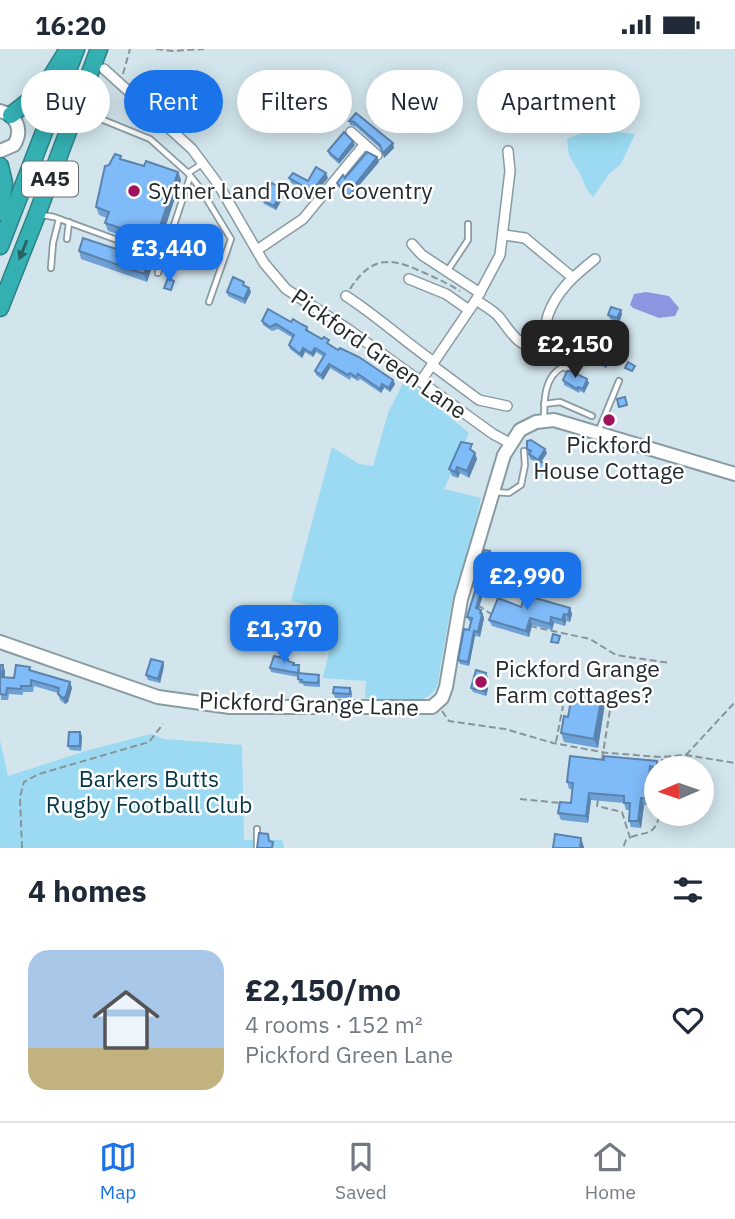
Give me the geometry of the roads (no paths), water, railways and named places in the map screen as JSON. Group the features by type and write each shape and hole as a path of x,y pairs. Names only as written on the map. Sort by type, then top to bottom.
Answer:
{"highway":[{"path":"5,113 43,90 68,49"},
{"name":"A45","path":"0,246 76,49"},
{"name":"A45","path":"91,70 99,49"},
{"name":"A45","path":"0,308 68,133"},
{"path":"0,166 4,183 0,212"}],"street":[{"name":"Pickford Green Lane","path":"104,69 121,79 192,149 218,184 271,274 286,289 348,329 493,434 510,443"},
{"path":"0,151 9,149 17,139 18,126 5,113"},
{"path":"352,133 377,155"},
{"path":"257,250 303,219 364,145"},
{"path":"421,381 478,297 500,255 511,160 508,151"},
{"path":"504,235 525,238 572,277"},
{"path":"412,244 422,255 448,270 497,314 510,333 534,347 541,342 550,312 562,289 595,258"},
{"path":"409,279 446,294 469,310"},
{"path":"346,296 375,315 406,343 480,400 507,406"},
{"path":"510,443 520,430 555,420 735,474"},
{"name":"Pickford Grange Lane","path":"0,642 159,697 230,707 422,709 438,705 446,687 461,599 510,443"}],"lane":[{"path":"110,123 150,139 189,174 231,239 209,302"},
{"path":"158,273 189,174 203,164"},
{"path":"36,218 41,215 59,219 120,241"},
{"path":"51,268 59,219"},
{"path":"67,239 69,222"},
{"path":"448,270 468,240 468,224"},
{"path":"544,421 548,385 555,372 562,367 571,371"},
{"path":"598,433 619,381"},
{"path":"544,404 560,402 592,416"},
{"path":"493,492 509,493 521,485 526,465 524,451"},
{"path":"257,829 257,848"}],"water":[{"path":"646,292 669,296 679,308 675,316 659,318 630,305 634,294"}],"place":[{"name":"Sytner Land Rover Coventry","path":"134,191"},
{"name":"Pickford House Cottage","path":"609,420"},
{"name":"Pickford Grange Farm cottages?","path":"481,682"}],"park label":[{"name":"Barkers Butts Rugby Football Club","path":"149,792"}]}
